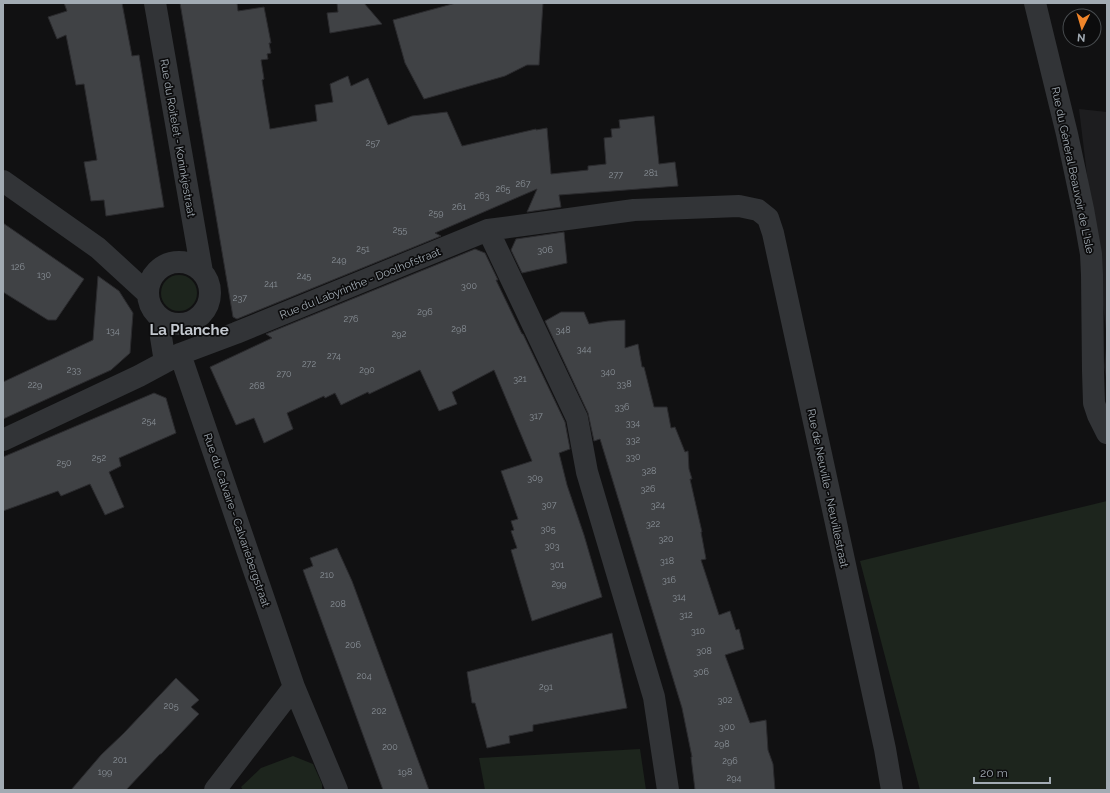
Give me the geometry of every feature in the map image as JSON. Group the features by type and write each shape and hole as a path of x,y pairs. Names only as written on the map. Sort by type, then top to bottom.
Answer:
{"street":[{"name":"Rue du Roitelet - Koninkjestraat","path":"155,3 202,272"},
{"name":"Rue du Général Beauvoir de L'Isle","path":"1035,3 1067,134 1091,254 1092,371 1094,403 1107,433"},
{"path":"3,181 98,248 147,293"},
{"name":"Rue du Labyrinthe - Doolhofstraat","path":"3,440 139,376 172,358 488,230 634,210 739,206"},
{"name":"Rue de Neuville - Neuvillestraat","path":"739,206 758,210 768,218 773,233 892,790"},
{"path":"488,230 577,418 587,472 654,697 668,790"},
{"path":"177,262 195,266 202,272 209,284 210,298 205,311 195,320 185,324 174,324 163,320 155,313 149,304 147,293 153,275 159,269 168,264 177,262"},
{"name":"Rue du Calvaire - Calvariebergstraat","path":"163,320 161,337 172,358 294,687 337,790"},
{"path":"195,320 202,346"},
{"path":"215,790 294,687"}],"shaded area":[{"path":"1079,109 1107,112 1107,338"},
{"path":"179,275 189,278 194,283 197,293 194,303 189,308 179,311 169,308 164,303 161,293 164,283 169,278"},
{"path":"1107,338 1107,383 1104,367"},
{"path":"1107,501 1107,790 920,790 860,561"},
{"path":"640,749 646,790 485,790 479,758"},
{"path":"293,756 313,764 322,784 322,790 243,790 241,787 261,768"}],"building":[{"path":"64,3 122,3 132,56 139,55 164,207 106,216 104,200 91,201 84,162 97,160 84,84 76,85 66,35 57,39 48,17 67,11"},
{"path":"180,3 237,3 238,11 264,7 271,43 269,43 271,53 267,54 268,59 261,60 264,79 262,80 270,129 317,121 315,105 333,102 330,84 348,76 351,86 368,78 388,125 412,116 447,112 462,146 536,129 547,128 551,174 588,170 588,166 606,164 604,138 612,137 611,129 620,128 619,120 654,116 659,164 675,162 678,186 559,195 561,207 527,212 537,189 435,233 441,236 237,319 233,317"},
{"path":"337,3 364,3 382,24 330,33 327,13 338,12"},
{"path":"456,3 543,3 539,65 527,65 505,76 424,99 405,63 393,20"},
{"path":"3,223 84,279 56,320 48,320 3,292"},
{"path":"564,232 567,263 522,273 511,250 516,239"},
{"path":"475,249 485,253 498,280 496,280 565,422 570,449 559,453 567,485 584,535 602,597 532,621 511,550 517,548 511,531 514,530 511,521 518,519 501,471 532,461 494,370 452,392 457,404 439,411 420,370 369,394 368,392 341,405 335,393 325,398 324,396 287,413 293,429 264,443 254,418 236,425 210,367 272,338 266,334"},
{"path":"98,276 119,291 133,313 130,353 111,370 3,419 3,382 93,340"},
{"path":"561,312 584,312 589,324 625,320 625,348 638,344 642,367 644,367 654,407 667,407 671,428 675,427 685,452 688,451 689,469 692,479 690,479 702,532 706,559 701,560 719,615 730,611 736,630 739,629 744,649 725,655 750,723 766,720 768,750 773,764 775,790 695,790 692,757 682,708 600,439 594,441 588,413 545,321"},
{"path":"154,393 166,398 176,433 119,458 121,466 109,472 124,507 105,515 90,484 61,496 58,491 3,511 3,457"},
{"path":"337,548 352,581 429,790 383,790 303,570 313,566 310,558"},
{"path":"612,633 627,708 533,725 533,731 509,736 510,743 487,748 475,703 472,703 467,672"},
{"path":"176,678 199,700 191,707 199,714 126,790 71,790 101,755"}],"district":[{"name":"La Planche","path":"189,330"}]}
